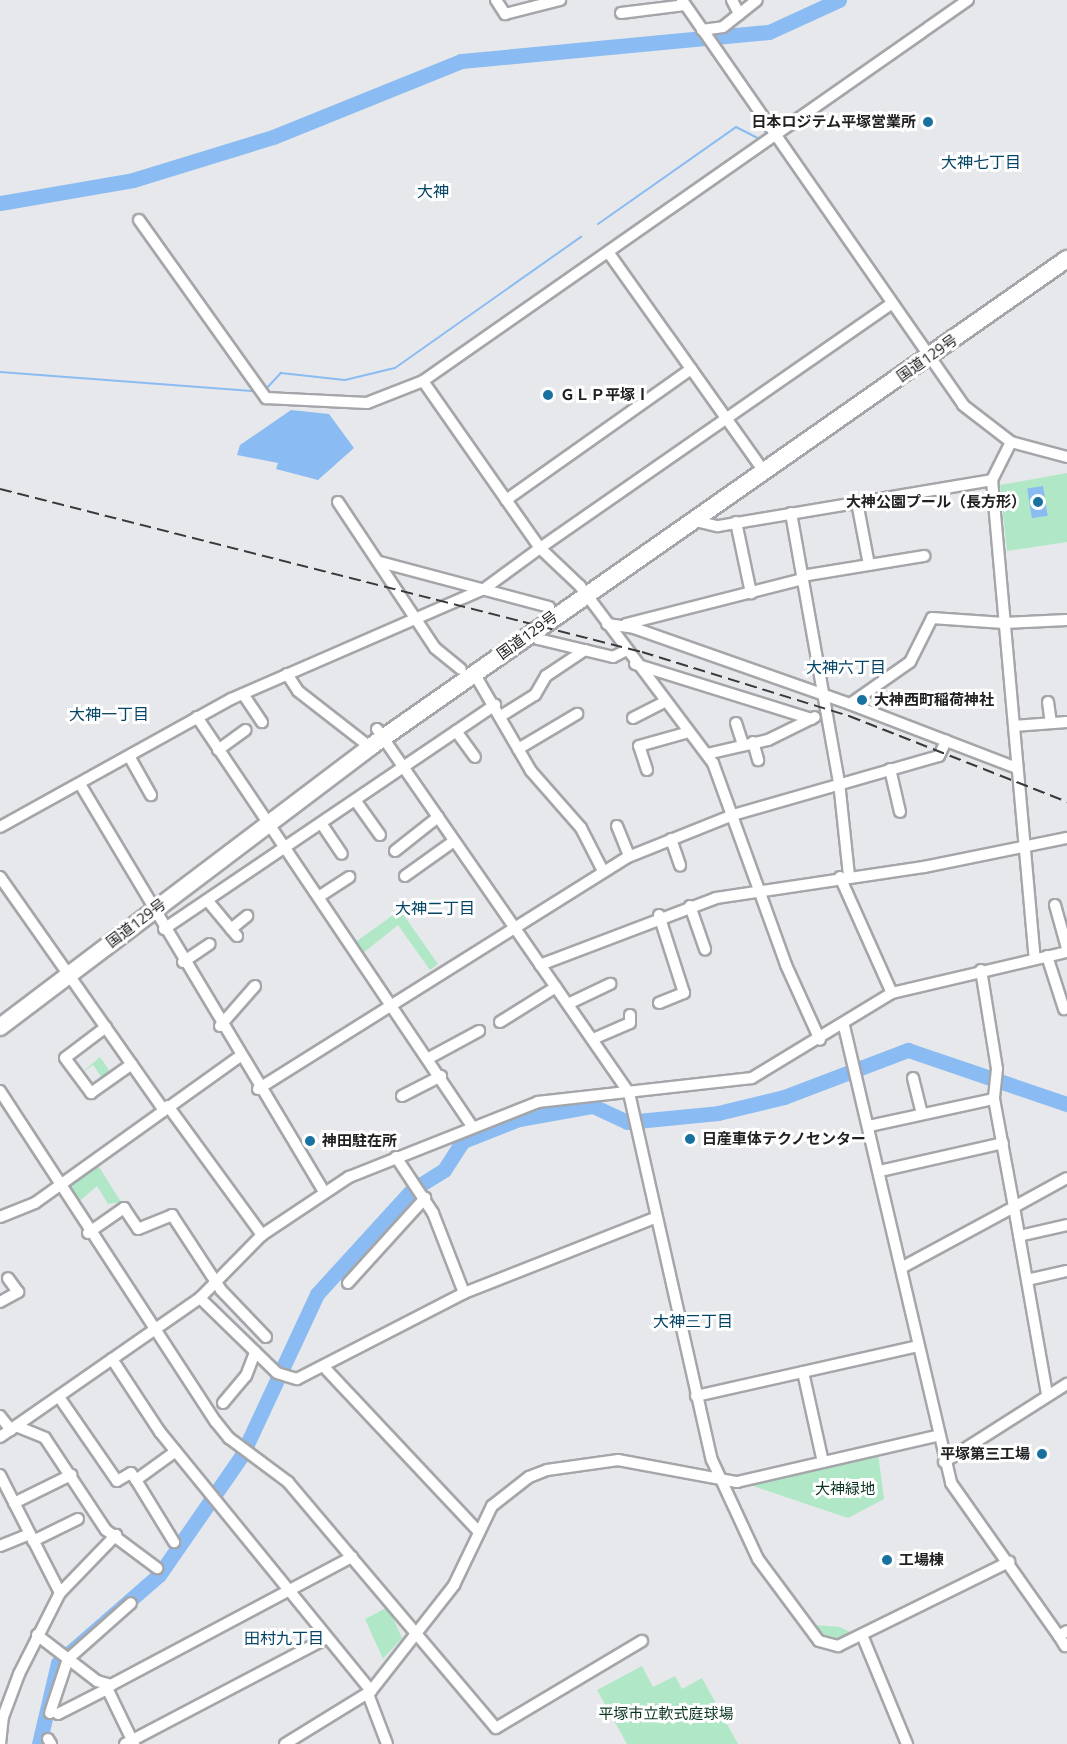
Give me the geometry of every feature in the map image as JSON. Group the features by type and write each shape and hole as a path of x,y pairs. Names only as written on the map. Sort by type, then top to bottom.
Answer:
{"highway":[{"name":"国道129号","path":"0,1027 67,971 265,818 468,671 549,607 583,590 691,520 1067,248"},
{"name":"国道129号","path":"468,671 533,631 583,590 758,463 1067,259"},
{"name":"国道129号","path":"0,1015 67,971"}],"street":[{"path":"496,0 505,14 560,0"},
{"path":"732,0 740,15"},
{"path":"702,30 723,27 757,0"},
{"path":"139,220 261,390 367,403 423,381 968,0"},
{"path":"621,13 683,2 963,405 1011,442 1067,457"},
{"path":"608,252 758,463"},
{"path":"0,827 197,717 243,694 417,616 484,590 520,561 892,303"},
{"path":"507,500 691,369"},
{"path":"423,381 540,548 583,590 634,664 710,759 820,1040"},
{"path":"1011,442 992,480 1035,959"},
{"path":"691,520 702,526 736,522 992,480"},
{"path":"338,502 417,616 435,648 468,671 495,705 518,748 581,828 603,871"},
{"path":"856,502 869,565"},
{"path":"791,513 839,782 845,876 892,993"},
{"path":"736,522 751,593"},
{"path":"622,625 803,578 924,556"},
{"path":"380,562 549,607"},
{"path":"850,704 910,662 932,618 1004,623 1067,620"},
{"path":"607,624 622,625 823,694 1017,768"},
{"path":"533,631 538,639 613,657 625,651"},
{"path":"501,716 535,695 546,676 585,650"},
{"path":"634,664 812,719"},
{"path":"287,674 298,691 373,738 404,767 629,1093 696,1396 720,1481 758,1559 823,1646 838,1646 1009,1562"},
{"path":"243,694 262,722"},
{"path":"633,718 665,702"},
{"path":"1048,702 1051,723"},
{"path":"164,929 495,705"},
{"path":"710,759 812,719 826,711"},
{"path":"197,717 441,1076 472,1126"},
{"path":"518,748 539,731 574,719"},
{"path":"1014,726 1067,722"},
{"path":"736,723 758,760"},
{"path":"218,750 246,730"},
{"path":"456,731 475,757"},
{"path":"642,765 639,746 690,732"},
{"path":"258,1089 629,856 765,801 939,756 946,741"},
{"path":"129,756 152,795"},
{"path":"890,768 900,813"},
{"path":"80,784 220,1026 323,1190"},
{"path":"356,800 380,835"},
{"path":"395,851 438,818"},
{"path":"321,823 342,854"},
{"path":"617,826 629,856"},
{"path":"540,965 659,915 760,889 924,867 1023,845 1067,838"},
{"path":"671,839 680,865"},
{"path":"405,875 435,859 454,841"},
{"path":"0,877 132,1064 262,1235"},
{"path":"320,897 349,877"},
{"path":"207,900 234,933 247,916"},
{"path":"0,1437 200,1298 262,1235 323,1190 396,1157 538,1102 752,1078 844,1026 892,993 1067,950 1062,916 1055,905"},
{"path":"690,906 705,949"},
{"path":"659,915 669,958 684,993 665,1003"},
{"path":"183,962 210,944"},
{"path":"1047,956 1064,1009"},
{"path":"981,970 997,1069 994,1099 1047,1395"},
{"path":"568,1004 610,984"},
{"path":"220,1026 255,986"},
{"path":"500,1022 556,987"},
{"path":"593,1039 630,1023"},
{"path":"844,1026 880,1171 937,1436 951,1483 1063,1633 1065,1646"},
{"path":"106,1027 65,1058 91,1093 132,1064"},
{"path":"429,1059 478,1030"},
{"path":"0,1217 35,1203 239,1057"},
{"path":"402,1096 441,1076"},
{"path":"913,1078 922,1114"},
{"path":"0,1091 88,1233 216,1422 241,1446 288,1482 496,1728 642,1641"},
{"path":"869,1126 994,1099"},
{"path":"880,1171 1003,1143"},
{"path":"396,1157 425,1198 464,1293"},
{"path":"902,1268 1067,1178"},
{"path":"348,1283 425,1198"},
{"path":"88,1233 124,1208 138,1229 172,1215 215,1282 266,1337"},
{"path":"200,1298 255,1352 287,1377 304,1377 464,1293 657,1217"},
{"path":"1019,1236 1067,1225"},
{"path":"1027,1280 1067,1271"},
{"path":"0,1302 18,1292 8,1278"},
{"path":"696,1396 918,1346"},
{"path":"223,1403 246,1376 255,1352"},
{"path":"112,1359 176,1451 370,1692 387,1744"},
{"path":"324,1367 478,1531"},
{"path":"803,1372 823,1462"},
{"path":"944,1462 1067,1384"},
{"path":"59,1397 117,1481 131,1473 174,1542"},
{"path":"0,1416 13,1428 45,1438 116,1535 157,1568"},
{"path":"285,1744 370,1692 461,1574 478,1531 492,1506 547,1470 618,1460 739,1483 937,1436"},
{"path":"136,1480 176,1451"},
{"path":"0,1475 60,1593"},
{"path":"14,1503 71,1476"},
{"path":"0,1546 31,1538 78,1520"},
{"path":"0,1744 2,1718 37,1635 60,1593 116,1535"},
{"path":"131,1603 68,1659 54,1713 139,1672 352,1557"},
{"path":"37,1635 106,1687 131,1743 327,1638"},
{"path":"862,1635 907,1744"}],"green space":[{"path":"1067,473 1067,542 1007,551 1000,485"},
{"path":"400,910 438,964 430,970 398,925 362,954 354,943"},
{"path":"100,1057 113,1076 105,1082 93,1065 80,1074"},
{"path":"96,1162 121,1202 108,1204 97,1186 75,1205 65,1185"},
{"name":"大神緑地","path":"878,1453 884,1499 848,1518 744,1483"},
{"path":"388,1607 402,1638 383,1659 365,1619"},
{"path":"815,1625 840,1627 854,1634 839,1642 820,1636"},
{"name":"平塚市立軟式庭球場","path":"642,1666 653,1687 675,1676 682,1689 702,1678 738,1744 627,1744 597,1690"}],"water":[{"path":"291,410 329,414 354,448 318,480 276,469 278,463 237,455 240,445"},
{"name":"大神公園プール（長方形）","path":"1043,486 1048,516 1032,518 1027,489"}],"waterway":[{"path":"0,203 133,180 273,137 461,61 769,32 839,0"},
{"path":"598,224 736,127 760,139"},
{"path":"264,391 281,373 345,380 395,368 581,237"},
{"path":"712,519 923,371"},
{"path":"0,372 255,391"},
{"path":"39,1744 58,1663 159,1575 242,1455 317,1294 412,1190 444,1170 463,1141 519,1119 593,1106 627,1122 718,1113 784,1097 908,1050 1067,1104"}],"railway":[{"path":"0,489 642,652 849,716 1067,802"}],"place":[{"name":"日本ロジテム平塚営業所","path":"928,122"},
{"name":"ＧＬＰ平塚Ⅰ","path":"548,395"},
{"name":"大神公園プール（長方形）","path":"1038,502"},
{"name":"大神西町稲荷神社","path":"862,700"},
{"name":"日産車体テクノセンター","path":"690,1139"},
{"name":"神田駐在所","path":"310,1141"},
{"name":"平塚第三工場","path":"1042,1454"},
{"name":"工場棟","path":"887,1560"}],"district":[{"name":"大神七丁目","path":"981,162"},
{"name":"大神","path":"433,191"},
{"name":"大神六丁目","path":"846,667"},
{"name":"大神一丁目","path":"109,714"},
{"name":"大神二丁目","path":"435,908"},
{"name":"大神三丁目","path":"693,1321"},
{"name":"田村九丁目","path":"284,1638"}]}
